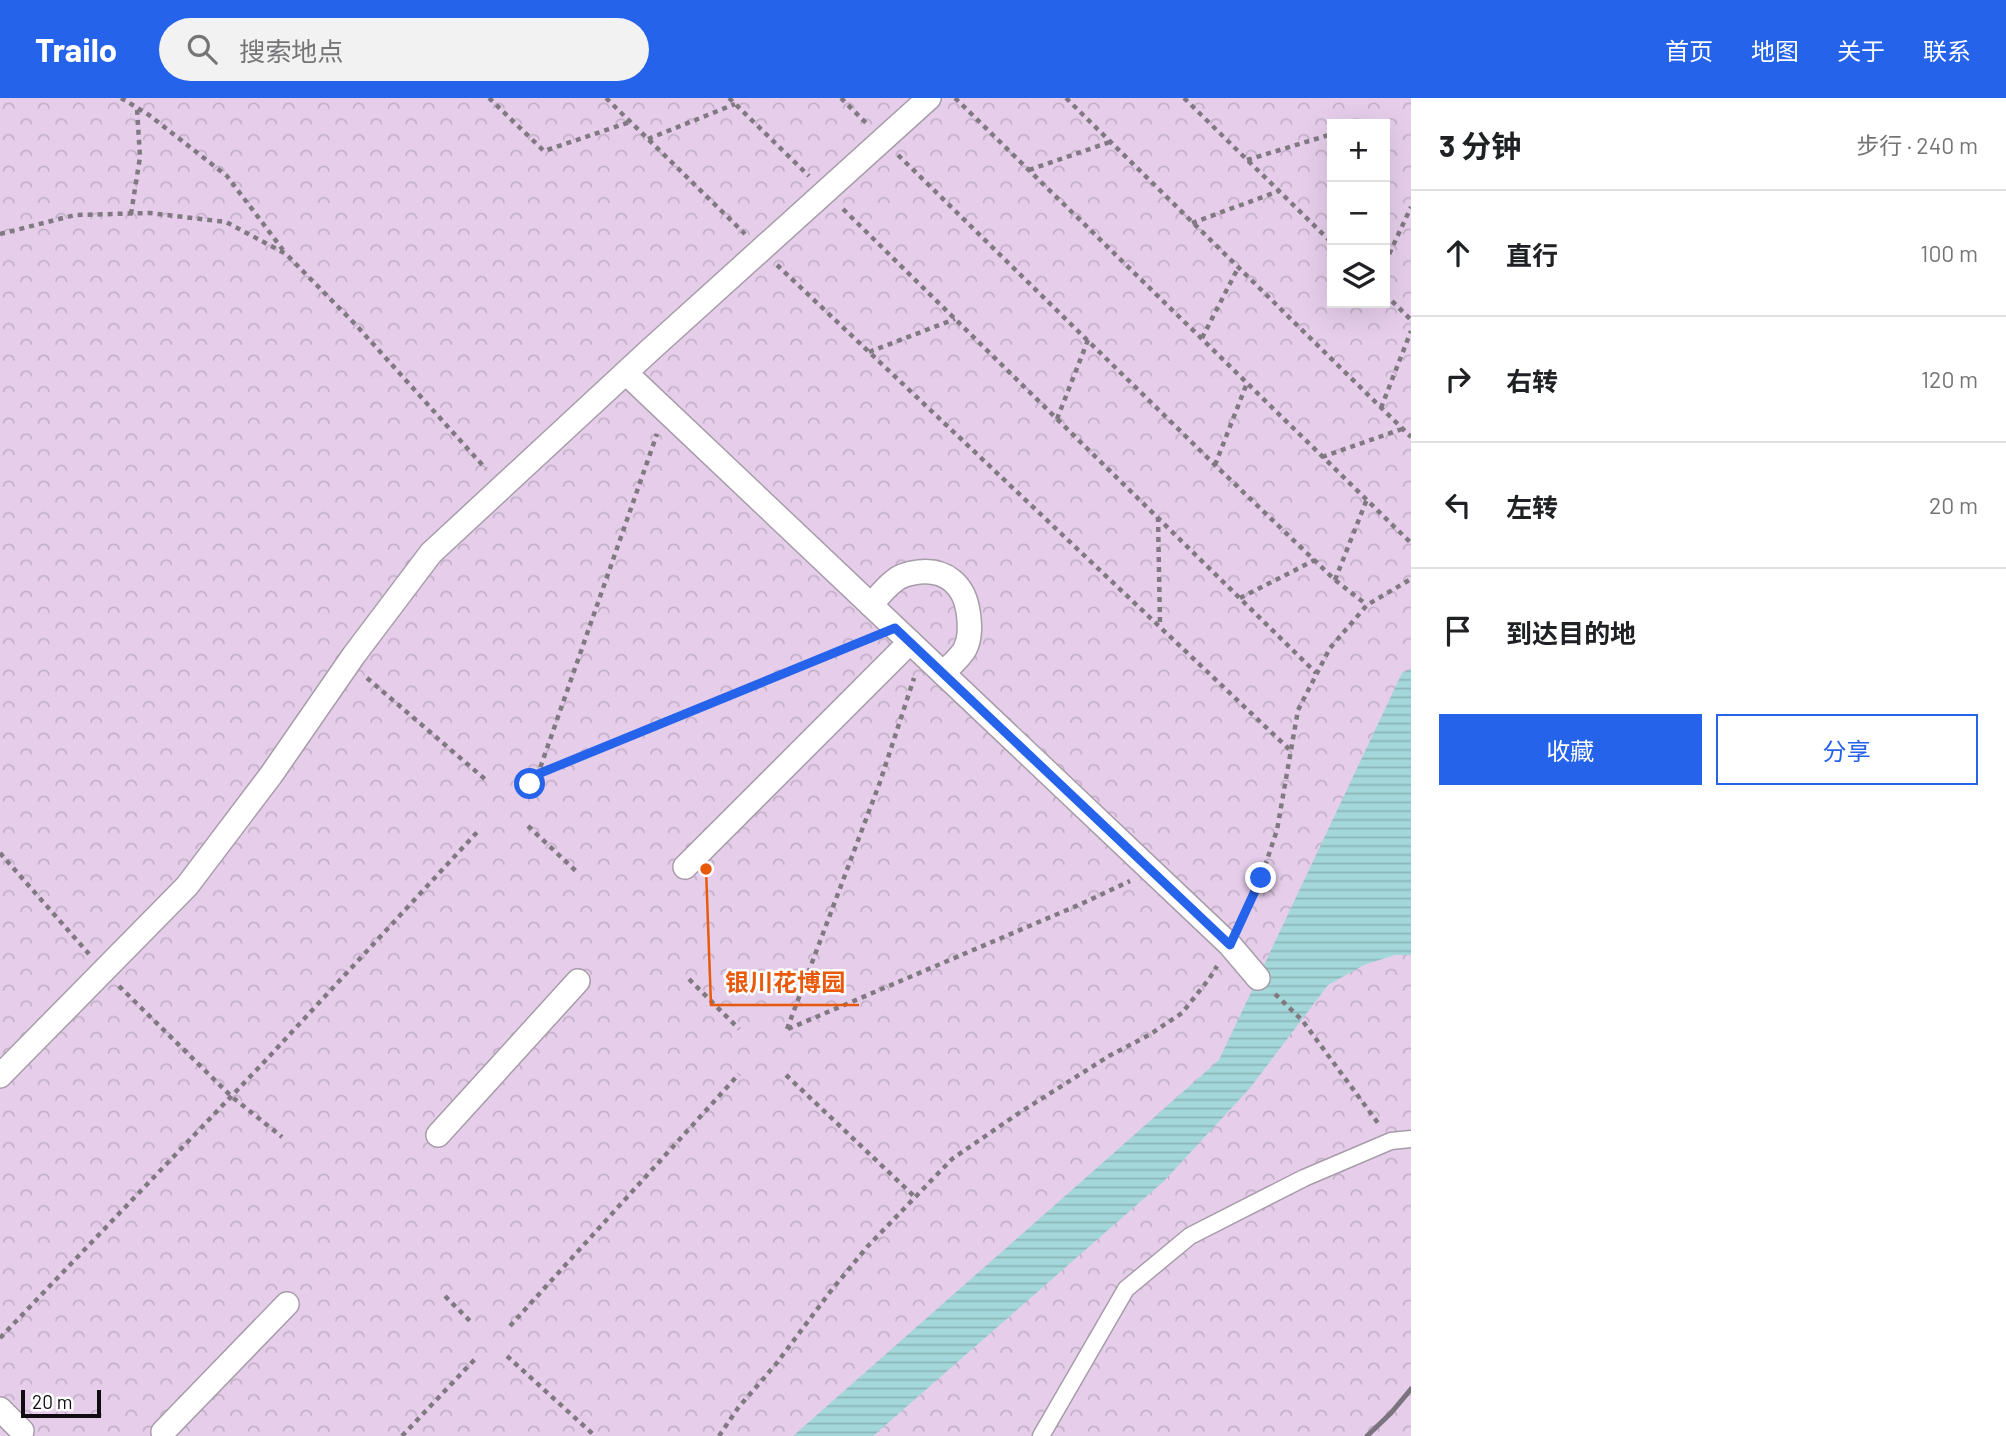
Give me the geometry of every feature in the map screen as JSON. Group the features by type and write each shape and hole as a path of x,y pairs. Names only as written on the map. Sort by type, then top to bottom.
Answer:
{"street":[{"path":"0,1076 187,886 271,775 349,662 431,553 929,98"},
{"path":"626,373 1230,945 1258,978"},
{"path":"871,605 895,579 910,573 927,571 946,576 957,583 966,598 970,636 964,649 943,673"},
{"path":"685,867 909,641"},
{"path":"438,1135 578,981"},
{"path":"163,1432 287,1304"},
{"path":"0,1409 22,1431"}],"lane":[{"path":"1041,1436 1126,1289 1190,1236 1304,1178 1391,1141 1411,1139"}],"path":[{"path":"121,98 149,115 227,176 286,254 356,326 502,487"},
{"path":"489,98 544,151 630,122"},
{"path":"606,98 761,250 1290,750"},
{"path":"729,98 1317,673"},
{"path":"841,98 1215,465 1335,580 1367,606"},
{"path":"955,98 1411,543"},
{"path":"1066,98 1411,437"},
{"path":"1184,98 1327,238"},
{"path":"648,139 735,104"},
{"path":"131,214 140,157 137,108"},
{"path":"1247,160 1327,136"},
{"path":"1028,170 1110,142"},
{"path":"1192,223 1279,191"},
{"path":"1390,252 1411,206"},
{"path":"0,234 75,215 150,213 226,222 286,254"},
{"path":"1202,338 1238,267"},
{"path":"1390,299 1411,320"},
{"path":"869,352 955,319"},
{"path":"1381,408 1411,331"},
{"path":"1057,419 1087,340"},
{"path":"1215,465 1247,383"},
{"path":"530,784 538,774 666,410"},
{"path":"1322,457 1402,429"},
{"path":"1335,580 1367,499"},
{"path":"1158,517 1160,627"},
{"path":"1240,598 1315,560"},
{"path":"719,1436 738,1408 776,1364 867,1247 953,1159 984,1136 1109,1056 1149,1035 1182,1013 1209,979 1230,945 1261,878 1277,830 1298,710 1329,648 1367,606 1411,579"},
{"path":"538,774 909,641"},
{"path":"909,641 880,782 787,1029 1081,904 1151,870"},
{"path":"349,662 486,780"},
{"path":"528,826 576,872"},
{"path":"0,1338 480,829"},
{"path":"0,853 103,971 231,1096 282,1137"},
{"path":"1258,978 1302,1020 1391,1141"},
{"path":"689,979 739,1029"},
{"path":"510,1326 740,1074"},
{"path":"786,1074 915,1197"},
{"path":"445,1296 472,1323"},
{"path":"507,1356 594,1436"},
{"path":"402,1436 477,1357"}],"green space":[{"path":"0,98 1411,98 1411,1436 0,1436"}],"shaded area":[{"path":"1411,669 1411,955 1395,955 1364,965 1328,985 1250,1088 1164,1181 873,1436 793,1436 1219,1060 1402,673"}],"railway":[{"path":"1367,1436 1411,1389"}],"place":[{"name":"银川花博园","path":"706,869"}],"route":[{"path":"530,784 538,774 895,628 1230,945 1261,878"}]}
